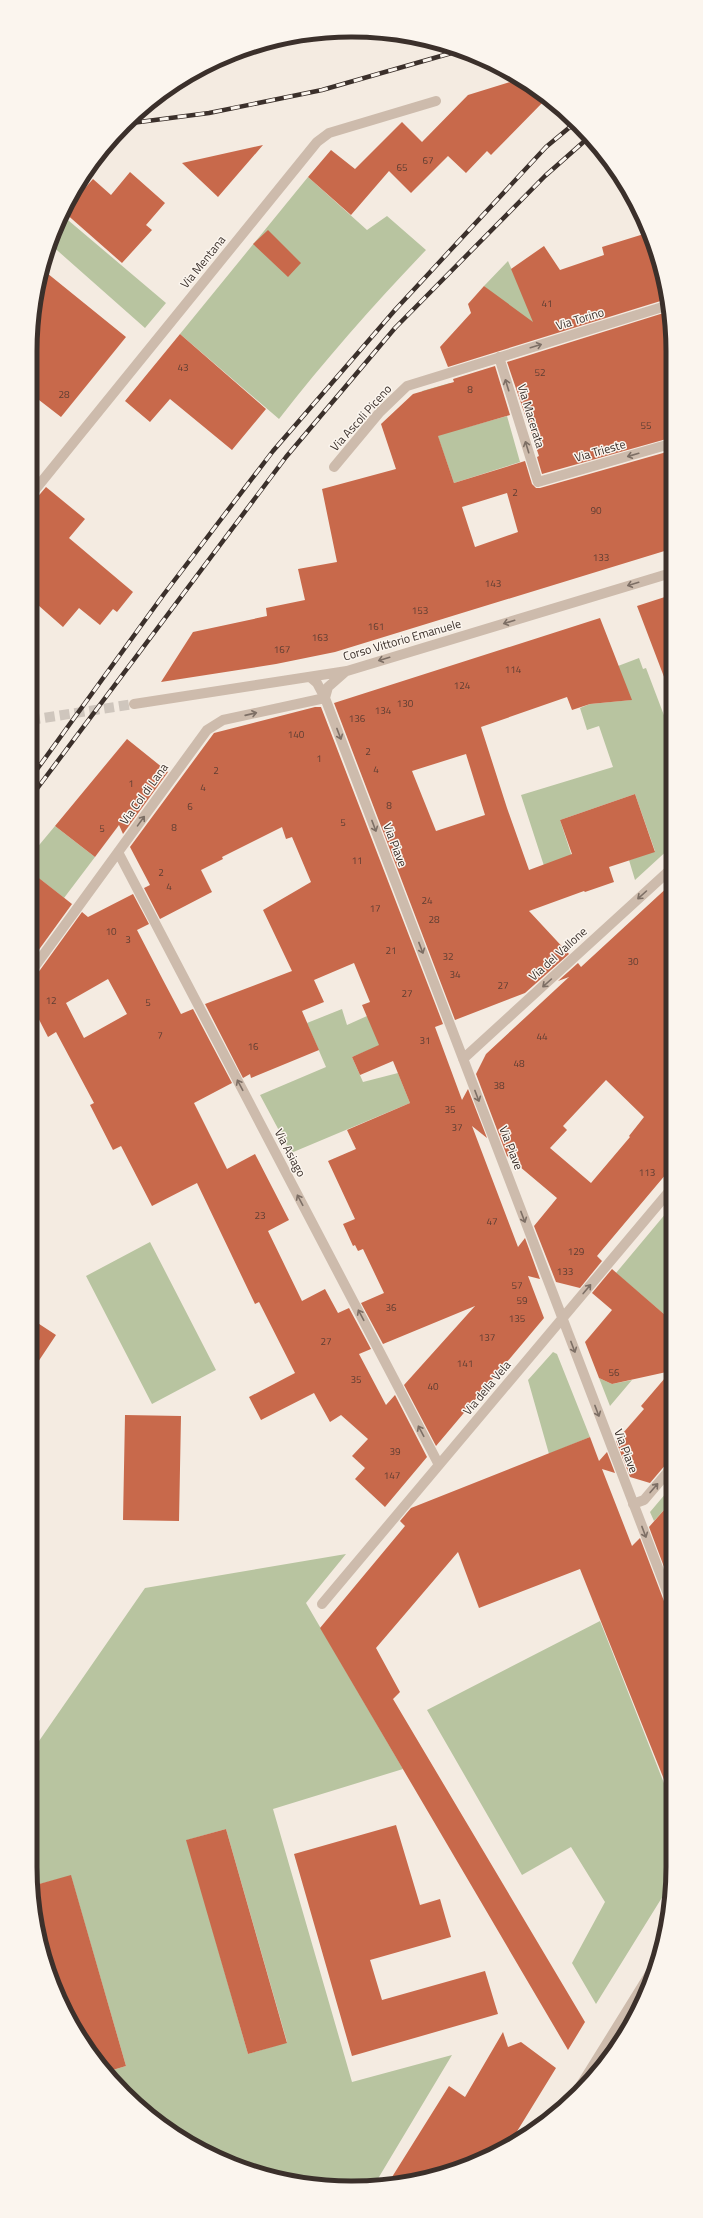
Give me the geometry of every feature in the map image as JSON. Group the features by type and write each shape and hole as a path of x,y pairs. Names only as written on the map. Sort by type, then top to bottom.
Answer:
{"street":[{"name":"Via Mentana","path":"37,487 317,142 329,133 436,101"},
{"name":"Via Torino","path":"499,358 663,307"},
{"name":"Via Ascoli Piceno","path":"334,467 379,413 408,386 499,358"},
{"name":"Via Macerata","path":"499,358 538,482"},
{"name":"Via Trieste","path":"538,482 666,445"},
{"name":"Corso Vittorio Emanuele","path":"134,704 347,671 666,575"},
{"path":"325,698 328,688 334,681 347,671"},
{"name":"Via Piave","path":"310,677 317,683 325,698 666,1591"},
{"name":"Via Col di Lana","path":"37,963 207,730 214,724 223,720 325,698"},
{"name":"Via Asiago","path":"118,852 439,1465"},
{"name":"Via del Vallone","path":"463,1059 666,874"},
{"name":"Via della Vela","path":"322,1604 666,1195"},
{"path":"633,1504 644,1500 666,1474"},
{"path":"599,2061 641,1989"}],"green space":[{"path":"308,177 367,230 387,216 426,250 350,333 279,419 180,334"},
{"path":"66,219 166,303 145,328 55,248"},
{"path":"508,261 540,335 484,286"},
{"path":"450,383 464,428 507,416 520,462 454,483 422,391"},
{"path":"639,658 643,669 646,668 666,718 666,782 664,784 666,786 666,852 635,880 629,860 655,851 635,794 560,820 574,863 546,872 521,795 613,767 599,726 587,730 580,708 590,704 631,700 618,666"},
{"path":"55,826 95,857 64,898 37,877 37,848"},
{"path":"342,1009 347,1025 367,1016 386,1043 352,1057 363,1082 398,1073 410,1103 291,1153 260,1095 326,1067 307,1023"},
{"path":"666,1213 666,1316 616,1273"},
{"path":"150,1242 216,1370 152,1404 86,1276"},
{"path":"553,1352 557,1354 590,1437 549,1454 528,1380"},
{"path":"599,1378 612,1384 632,1380 610,1406"},
{"path":"666,1493 666,1508 654,1521 650,1512"},
{"path":"346,1554 306,1603 403,1769 273,1809 352,2082 452,2055 378,2179 352,2181 331,2180 290,2175 231,2157 194,2139 160,2116 129,2089 112,2070 126,2066 71,1876 38,1884 37,1744 145,1588","holes":["226,1829 287,2042 248,2054 187,1840"]},
{"path":"600,1621 666,1788 666,1866 664,1894 596,2004 572,1963 605,1902 571,1847 522,1875 427,1710"}],"building":[{"path":"513,81 543,102 491,155 487,151 466,173 448,156 411,193 389,171 351,215 308,177 331,150 355,169 402,122 422,142 468,95"},
{"path":"263,145 218,197 182,163"},
{"path":"130,172 165,203 146,225 152,230 122,263 68,215 78,197 93,179 111,195"},
{"path":"268,230 301,263 288,277 253,244"},
{"path":"643,234 655,270 662,301 448,367 440,347 471,313 468,304 484,286 533,322 511,269 544,246 560,270 604,255 602,247"},
{"path":"47,273 126,337 61,417 37,398 38,331 43,290"},
{"path":"663,313 666,352 666,439 542,474 537,457 539,456 507,362"},
{"path":"180,334 266,409 232,450 170,399 150,422 125,401"},
{"path":"495,366 510,415 438,436 454,483 525,461 532,484 536,488 540,488 666,452 666,551 335,652 276,664 161,682 193,632 267,616 266,608 305,600 298,569 337,562 322,489 396,469 381,424 413,394 454,382 453,379","holes":["507,493 518,532 475,547 462,507"]},
{"path":"46,487 85,519 69,538 133,592 117,612 113,609 100,625 79,608 63,627 37,604 37,498"},
{"path":"666,597 666,682 637,606"},
{"path":"600,618 632,700 590,704 572,710 567,697 481,727 529,870 572,854 560,820 635,794 655,852 609,867 614,882 529,911 569,954 525,993 455,1020 334,703","holes":["466,754 485,815 436,831 412,771"]},
{"path":"315,707 321,707 443,1024 435,1027 462,1100 468,1089 487,1138 472,1126 518,1247 525,1238 540,1279 528,1276 544,1318 436,1446 404,1385 475,1306 383,1344 361,1303 384,1293 363,1249 358,1251 355,1245 353,1246 343,1224 355,1219 328,1161 356,1149 347,1130 410,1103 393,1061 360,1075 352,1057 379,1045 362,1005 370,1002 354,963 314,980 324,1002 302,1011 319,1050 251,1078 250,1074 243,1078 205,1004 292,971 263,910 311,882 292,837 286,839 282,827 222,857 223,859 201,870 212,892 160,919 144,888 150,885 130,847 214,733"},
{"path":"127,739 168,772 123,834 119,825 95,857 55,826"},
{"path":"37,876 72,904 37,952"},
{"path":"666,889 666,1174 597,1256 602,1261 580,1288 556,1282 534,1226 557,1198 507,1156 476,1074 486,1054 569,977 558,981 578,963 581,967","holes":["606,1080 644,1117 629,1136 630,1137 591,1183 550,1148 567,1130 563,1126"]},
{"path":"133,894 149,924 137,930 163,980 181,1014 193,1009 232,1083 194,1103 227,1169 255,1154 289,1220 268,1231 302,1301 325,1289 338,1313 349,1308 371,1349 359,1354 386,1405 395,1395 427,1457 385,1507 355,1479 365,1468 352,1456 368,1439 341,1415 330,1422 314,1393 261,1420 249,1397 295,1373 259,1302 255,1304 197,1183 152,1206 121,1146 113,1150 90,1105 94,1103 56,1032 48,1037 37,1016 37,974 82,912 88,917","holes":["108,979 127,1014 84,1038 66,1003"]},
{"path":"612,1269 666,1316 666,1372 612,1384 599,1378 585,1342 612,1310 592,1293"},
{"path":"37,1323 56,1335 37,1364"},
{"path":"666,1377 666,1464 650,1483 630,1477 616,1441 644,1409 641,1406"},
{"path":"125,1415 181,1416 179,1521 123,1520"},
{"path":"590,1437 599,1461 607,1452 615,1473 602,1469 632,1546 640,1538 666,1606 666,1784 580,1569 479,1608 458,1552 376,1648 400,1692 393,1699 585,2022 568,2050 320,1628 405,1526 400,1521 411,1508"},
{"path":"666,1508 666,1572 649,1527"},
{"path":"396,1825 420,1905 440,1899 451,1937 370,1960 382,2000 485,1971 498,2014 352,2056 294,1854"},
{"path":"226,1829 287,2043 248,2054 186,1840"},
{"path":"71,1875 126,2066 112,2070 90,2041 69,2006 48,1948 43,1928 38,1884"},
{"path":"503,2032 508,2047 521,2042 556,2068 514,2135 491,2149 453,2164 413,2175 391,2178 449,2086 465,2097"}],"tunnel":[{"path":"37,719 134,704"}],"railway":[{"path":"136,122 209,113 322,90 451,53"},
{"path":"37,769 164,594 273,451 395,310 546,147 571,126"},
{"path":"37,789 286,457 395,328 545,176 585,141"}]}
